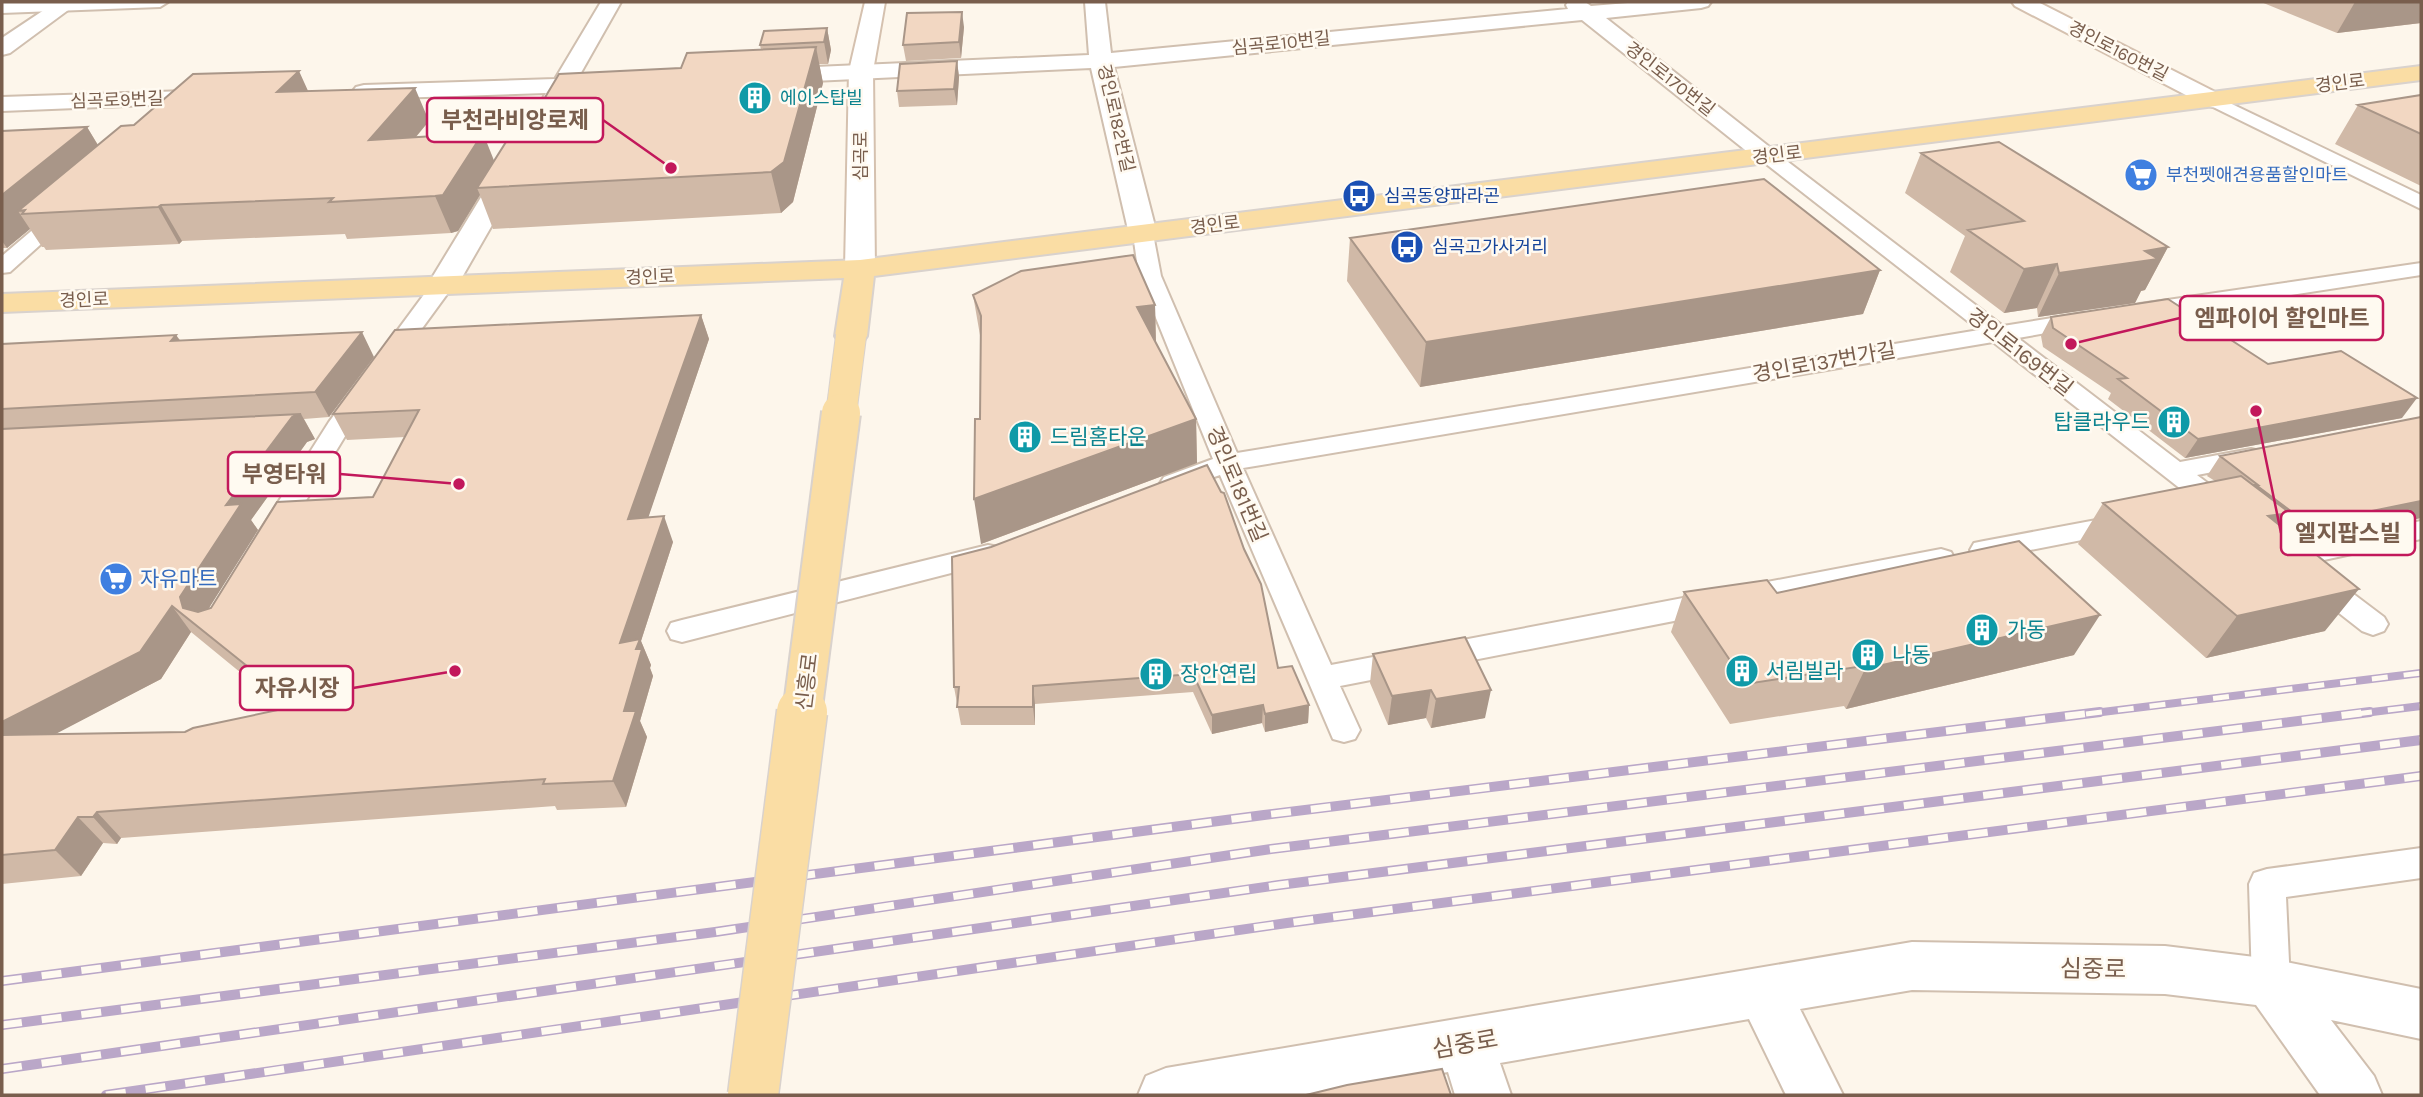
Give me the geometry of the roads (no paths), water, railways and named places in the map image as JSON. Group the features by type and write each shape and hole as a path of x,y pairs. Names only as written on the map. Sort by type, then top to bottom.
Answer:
{"main road":[{"name":"경인로","path":"2,303 860,269 2421,73"},
{"name":"신흥로","path":"753,1095 860,269"}],"street":[{"path":"541,121 611,2"},
{"name":"심곡로","path":"860,269 861,71 875,2"},
{"name":"경인로182번길","path":"1095,2 1101,61 1143,234"},
{"name":"심곡로10번길","path":"861,71 1101,61 1579,7 1700,2"},
{"name":"경인로160번길","path":"2022,2 2213,100"},
{"path":"2,48 67,4"},
{"name":"경인로170번길","path":"1579,7 1768,156"},
{"path":"752,76 861,71"},
{"path":"338,93 630,82"},
{"name":"심곡로9번길","path":"2,104 240,96"},
{"path":"442,286 526,145"},
{"name":"심중로","path":"1166,1095 1913,966 2165,970 2271,983 2421,1014"},
{"path":"2271,983 2354,1095"},
{"path":"1764,993 1815,1095"},
{"path":"1467,1044 1483,1095"}],"lane":[{"path":"2,8 160,2"},
{"path":"178,115 198,97"},
{"path":"2213,100 2421,203"},
{"name":"경인로169번길","path":"1321,678 2164,516 2229,513 1768,156"},
{"path":"2,267 74,205"},
{"name":"경인로181번길","path":"1143,234 1150,276 1344,730"},
{"name":"경인로137번가길","path":"1150,492 1228,463 1996,333 2421,269"},
{"path":"259,555 338,427 442,286"},
{"path":"311,428 338,427"},
{"path":"2175,471 2271,453"},
{"path":"2373,624 2278,550 2421,530"},
{"path":"682,631 983,556 1009,546"},
{"path":"2271,983 2267,884 2421,863"}],"railway":[{"path":"2086,714 2421,673"},
{"path":"2356,714 2421,706"},
{"path":"2,981 1264,815 2100,712"},
{"path":"2,1025 715,932 1271,849 2370,712"},
{"path":"2,1069 1279,885 2421,740"},
{"path":"106,1095 1287,923 2421,776"}],"place":[{"name":"에이스탑빌","path":"755,98"},
{"name":"부천라비앙로제","path":"671,168"},
{"name":"부천펫애견용품할인마트","path":"2141,175"},
{"name":"심곡동양파라곤","path":"1359,196"},
{"name":"심곡고가사거리","path":"1407,247"},
{"name":"엠파이어 할인마트","path":"2071,344"},
{"name":"엘지팝스빌","path":"2256,411"},
{"name":"탑클라우드","path":"2174,422"},
{"name":"드림홈타운","path":"1025,437"},
{"name":"부영타워","path":"459,484"},
{"name":"자유마트","path":"116,579"},
{"name":"가동","path":"1982,630"},
{"name":"나동","path":"1868,655"},
{"name":"자유시장","path":"455,671"},
{"name":"서림빌라","path":"1742,671"},
{"name":"장안연립","path":"1156,674"}]}
